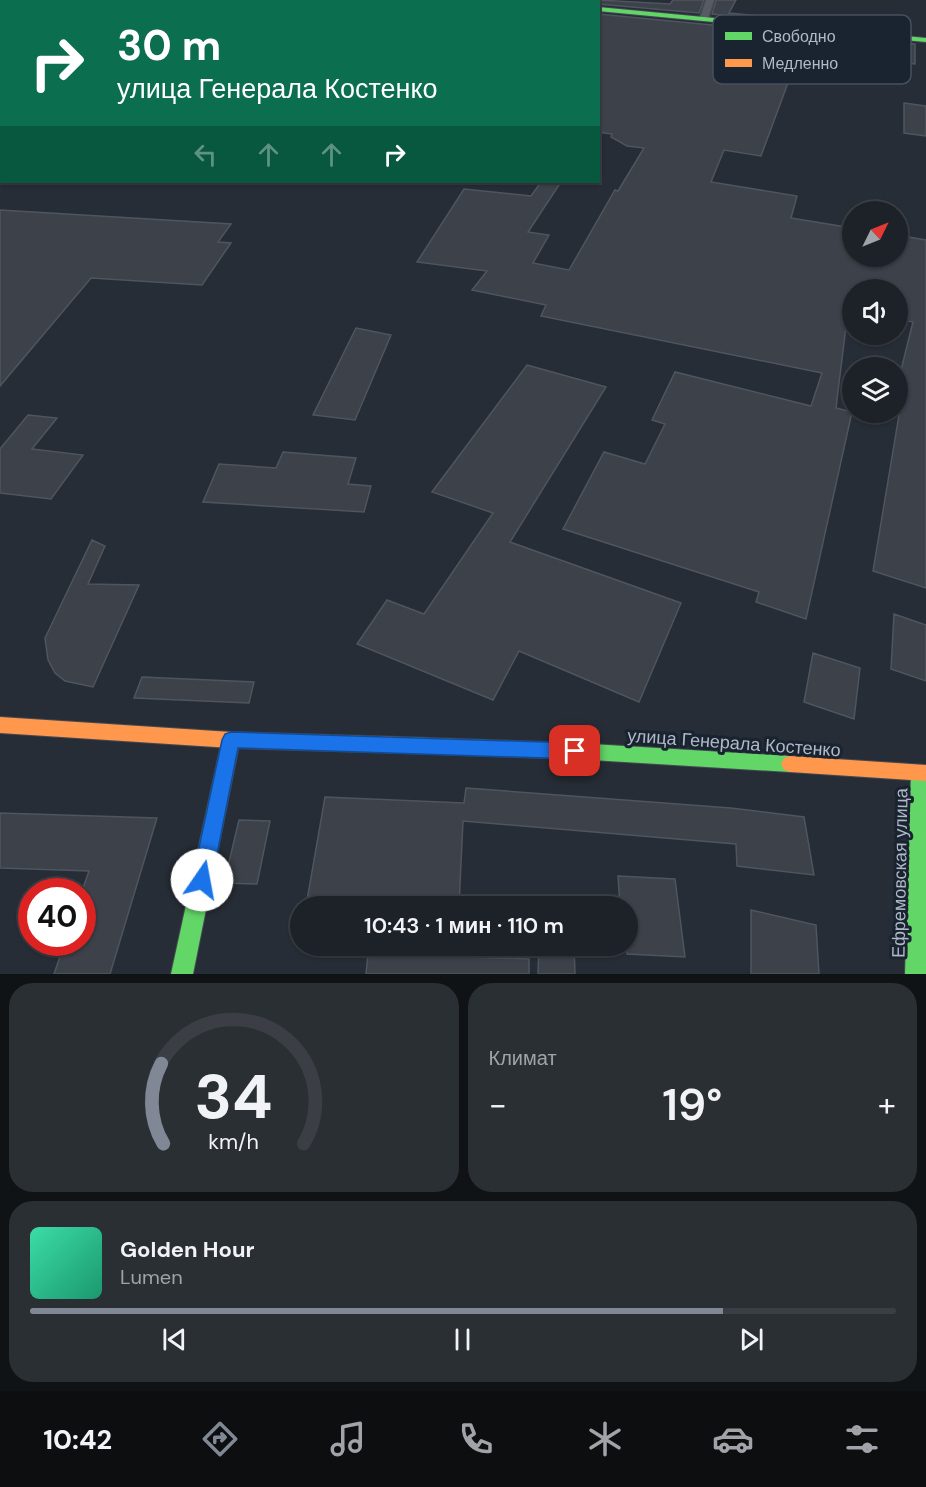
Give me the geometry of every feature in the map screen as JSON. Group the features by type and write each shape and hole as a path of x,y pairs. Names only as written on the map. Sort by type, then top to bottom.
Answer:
{"street":[{"path":"704,18 710,0"},
{"path":"600,9 713,19"},
{"path":"911,39 926,40"},
{"name":"улица Генерала Костенко","path":"0,724 231,740 575,751 923,773"},
{"path":"182,974 231,740"},
{"name":"Ефремовская улица","path":"916,974 923,773"}],"building":[{"path":"600,0 670,4 673,0 704,0 699,13 600,4"},
{"path":"716,0 736,0 729,13 749,15 722,15 712,14"},
{"path":"600,14 713,25 713,84 788,84 761,156 724,150 711,182 797,196 791,218 842,226 842,267 908,267 908,237 926,240 926,588 873,571 898,423 908,423 908,357 904,357 913,322 908,321 908,279 842,279 844,345 836,408 842,410 842,423 850,423 806,619 756,602 759,592 563,529 604,452 645,464 665,424 652,420 675,372 811,406 822,373 541,316 546,305 472,290 487,271 417,262 464,189 531,196 540,183 560,183 528,232 549,235 533,263 569,270 615,190 618,191 644,148 627,146 611,137 612,134 600,132"},
{"path":"911,44 915,44 915,64 911,64"},
{"path":"904,103 926,106 926,136 904,133"},
{"path":"0,210 231,224 218,242 231,243 202,285 91,278 0,386"},
{"path":"356,328 391,335 355,420 313,415"},
{"path":"527,365 606,387 510,542 681,603 639,702 519,651 493,700 357,644 387,600 424,614 493,513 432,492"},
{"path":"28,415 57,418 32,449 83,455 51,499 0,493 0,449"},
{"path":"283,452 356,458 348,484 371,486 364,512 203,502 219,464 276,468"},
{"path":"92,540 105,546 88,584 139,585 93,687 65,681 55,673 48,660 45,638"},
{"path":"894,614 926,625 926,681 891,669"},
{"path":"813,653 860,668 854,719 804,702"},
{"path":"142,677 254,682 249,703 134,698"},
{"path":"466,788 731,808 804,817 814,875 737,866 736,844 463,821 459,896 308,896 325,797 464,803"},
{"path":"0,813 157,818 110,974 54,974 60,956 96,956 96,878 87,878 89,871 0,868"},
{"path":"239,820 270,821 257,884 224,883"},
{"path":"618,876 675,879 685,957 638,955 638,896 619,896"},
{"path":"751,910 816,925 819,974 751,974"},
{"path":"368,956 529,959 529,974 366,974"},
{"path":"539,956 574,956 575,974 538,974"}],"traffic: fast":[{"path":"600,9 713,20"},
{"path":"911,39 926,40"},
{"path":"182,974 231,740"},
{"path":"400,745 575,751 790,764"},
{"path":"916,974 920,773"}],"traffic: slow":[{"path":"0,725 231,740 400,745"},
{"path":"790,764 926,773"}],"route":[{"path":"202,880 231,740 575,751"}]}
